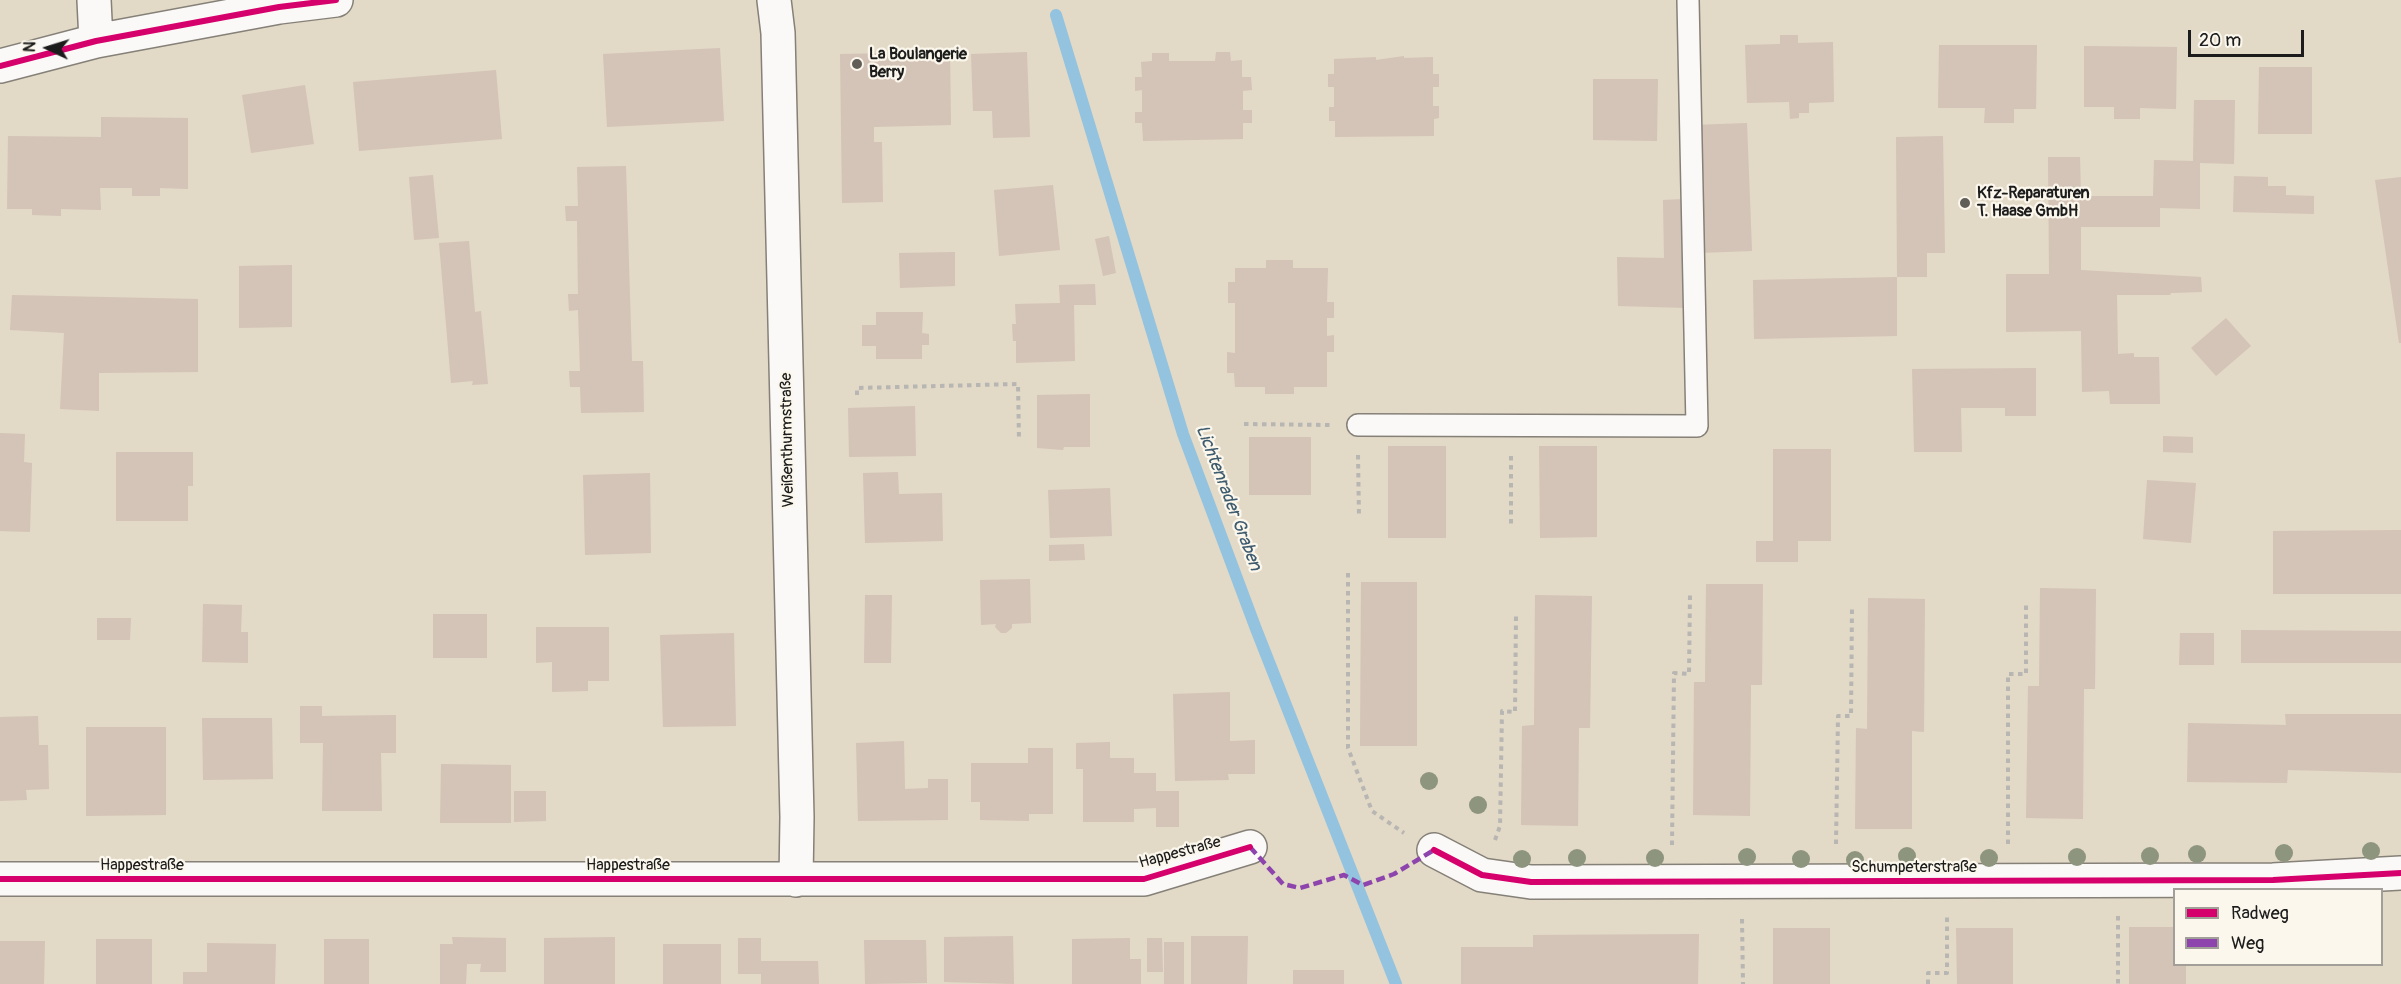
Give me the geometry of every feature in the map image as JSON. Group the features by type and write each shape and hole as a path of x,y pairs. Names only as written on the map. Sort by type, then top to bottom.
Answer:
{"street":[{"path":"94,0 96,41"},
{"path":"0,66 96,41 279,7 336,0"},
{"name":"Weißenthurmstraße","path":"774,0 779,56 797,817 796,880"},
{"name":"Happestraße","path":"0,879 1144,879 1250,847"},
{"name":"Schumpeterstraße","path":"1434,850 1482,875 1531,882 2273,880 2401,873"}],"lane":[{"path":"1358,425 1697,426 1688,0"}],"path":[{"path":"857,395 857,388 1018,384 1019,440"},
{"path":"1244,424 1358,425 1359,517"},
{"path":"1511,425 1511,528"},
{"path":"1348,573 1348,748 1372,811 1391,826 1434,850"},
{"path":"1672,882 1674,673 1689,674 1690,595"},
{"path":"2007,881 2008,674 2026,674 2026,601"},
{"path":"1836,882 1838,716 1851,716 1852,609"},
{"path":"1482,875 1500,826 1502,711 1515,712 1516,614"},
{"path":"1928,984 1928,973 1947,973 1948,881"},
{"path":"2117,881 2118,984"},
{"path":"1742,882 1743,984"}],"building":[{"path":"1780,35 1798,35 1798,43 1833,42 1834,102 1809,103 1809,113 1799,113 1799,118 1790,119 1789,102 1747,103 1745,45 1780,44"},
{"path":"1939,45 2037,45 2036,109 2014,109 2014,123 1984,123 1985,108 1938,108"},
{"path":"2084,46 2177,47 2176,109 2140,108 2140,119 2114,119 2114,107 2084,107"},
{"path":"720,48 724,121 607,127 603,54"},
{"path":"950,52 951,125 874,127 874,142 882,142 883,202 842,203 840,54"},
{"path":"1027,52 1030,137 993,138 992,111 973,111 971,54"},
{"path":"1216,52 1230,52 1231,61 1242,60 1242,77 1251,77 1252,90 1243,91 1243,110 1252,110 1252,123 1243,123 1243,139 1143,141 1142,123 1135,123 1135,112 1142,112 1142,90 1135,91 1135,77 1142,77 1141,62 1152,61 1152,53 1169,53 1169,61 1215,61"},
{"path":"1404,56 1404,58 1433,57 1433,74 1439,74 1439,87 1433,87 1433,106 1439,106 1439,118 1434,119 1434,136 1335,137 1335,121 1329,121 1329,107 1334,107 1334,87 1328,87 1328,74 1334,74 1334,59 1376,57 1376,60"},
{"path":"2259,67 2312,67 2312,134 2258,134"},
{"path":"496,70 502,139 359,151 353,82"},
{"path":"1593,79 1658,79 1657,141 1593,140"},
{"path":"305,85 314,144 251,153 242,95"},
{"path":"2194,100 2235,100 2234,164 2200,163 2200,209 2160,208 2160,227 2081,227 2081,270 2201,277 2202,292 2171,293 2170,295 2117,295 2118,354 2134,353 2134,357 2159,357 2160,404 2110,404 2109,391 2082,392 2081,331 2006,332 2006,274 2049,274 2048,157 2080,157 2081,196 2153,196 2154,160 2193,161"},
{"path":"101,117 188,118 188,189 160,188 160,196 132,196 132,188 100,188 101,210 61,209 61,216 32,215 32,209 7,209 8,136 101,137"},
{"path":"1747,123 1752,251 1699,253 1694,125"},
{"path":"1943,136 1945,253 1927,253 1927,277 1897,277 1896,137"},
{"path":"626,166 632,361 643,361 644,412 581,413 580,387 570,387 569,371 580,371 578,310 569,311 568,294 578,294 577,221 566,221 565,206 578,206 577,167"},
{"path":"433,175 439,238 414,240 409,177"},
{"path":"2234,176 2268,177 2268,186 2286,186 2286,195 2314,196 2314,214 2233,212"},
{"path":"2401,177 2401,343 2399,343 2375,180"},
{"path":"1053,185 1060,250 999,256 994,190"},
{"path":"1684,199 1687,308 1618,306 1617,257 1664,258 1663,200"},
{"path":"1109,236 1116,273 1103,276 1095,239"},
{"path":"469,241 475,312 481,311 488,384 472,385 473,381 451,383 439,243"},
{"path":"955,252 955,286 900,288 899,253"},
{"path":"1266,260 1293,260 1293,268 1328,268 1327,302 1334,302 1334,318 1327,318 1327,336 1334,335 1334,352 1327,352 1327,387 1294,387 1294,394 1265,394 1265,387 1235,387 1234,373 1227,373 1227,352 1235,353 1235,303 1228,303 1228,282 1235,282 1235,268 1266,268"},
{"path":"292,265 292,327 239,328 239,266"},
{"path":"1897,277 1897,336 1754,339 1753,280"},
{"path":"1095,284 1096,305 1074,305 1075,361 1016,363 1016,341 1013,341 1012,324 1016,324 1015,304 1060,303 1059,285"},
{"path":"12,295 198,299 198,372 99,373 99,411 60,409 64,333 10,330"},
{"path":"876,312 923,312 922,333 929,334 929,345 922,345 922,359 876,359 876,346 862,346 862,325 876,325"},
{"path":"2226,318 2251,346 2216,376 2191,348"},
{"path":"2036,368 2036,416 2005,416 2005,408 1961,408 1962,452 1914,452 1912,369"},
{"path":"1090,394 1090,447 1064,447 1063,450 1037,448 1037,395"},
{"path":"915,406 916,456 849,457 848,408"},
{"path":"0,433 25,434 24,462 32,463 30,532 0,531"},
{"path":"2163,436 2193,437 2193,453 2163,452"},
{"path":"1249,437 1311,437 1311,495 1249,495"},
{"path":"1388,446 1446,446 1446,538 1388,538"},
{"path":"1539,446 1597,446 1597,537 1540,538"},
{"path":"1773,449 1831,449 1831,541 1798,541 1798,562 1756,562 1756,541 1773,541"},
{"path":"116,452 193,452 193,486 188,486 188,521 116,521"},
{"path":"898,472 899,494 942,493 943,541 865,543 863,473"},
{"path":"650,473 651,553 585,555 583,475"},
{"path":"2147,480 2196,483 2191,543 2143,539"},
{"path":"1110,488 1112,536 1050,538 1048,490"},
{"path":"2401,530 2401,594 2273,594 2273,531"},
{"path":"1084,544 1085,560 1049,561 1049,545"},
{"path":"1030,579 1031,623 1012,624 1012,628 1006,633 1001,633 995,627 996,624 981,625 980,580"},
{"path":"1361,582 1417,582 1417,746 1360,746"},
{"path":"1706,584 1763,584 1762,685 1751,685 1750,816 1693,815 1694,682 1705,682"},
{"path":"2040,588 2096,589 2095,689 2084,689 2083,819 2026,818 2028,686 2039,686"},
{"path":"865,595 892,595 891,663 864,663"},
{"path":"1535,595 1592,596 1590,728 1579,728 1578,826 1521,825 1522,726 1534,725"},
{"path":"1868,598 1925,599 1924,732 1912,731 1912,829 1855,829 1856,728 1867,729"},
{"path":"203,604 242,605 241,632 248,632 248,663 202,662"},
{"path":"433,614 487,614 487,658 433,658"},
{"path":"97,618 131,618 130,640 97,640"},
{"path":"536,627 609,627 609,681 588,681 588,691 552,692 552,662 536,663"},
{"path":"2241,630 2401,631 2401,663 2241,663"},
{"path":"734,633 736,726 663,727 660,635"},
{"path":"2180,633 2214,633 2214,665 2179,665"},
{"path":"1230,692 1230,741 1255,740 1255,774 1228,774 1229,780 1175,781 1173,694"},
{"path":"300,706 322,706 322,716 396,715 396,753 381,753 382,811 322,811 323,743 300,743"},
{"path":"2285,714 2401,714 2401,773 2288,770 2287,783 2187,782 2188,723 2286,725"},
{"path":"38,716 39,745 48,745 49,789 26,790 27,800 0,801 0,717"},
{"path":"202,718 272,718 273,779 203,780"},
{"path":"86,727 166,727 166,815 86,816"},
{"path":"904,741 905,789 928,788 928,779 948,779 948,820 858,821 856,743"},
{"path":"1110,742 1110,758 1134,758 1134,773 1156,773 1156,791 1179,791 1179,827 1156,827 1156,808 1134,809 1134,822 1083,822 1083,769 1076,769 1076,743"},
{"path":"1028,748 1053,748 1053,814 1029,814 1029,821 980,820 980,802 971,802 971,763 1028,763"},
{"path":"441,764 511,765 511,823 440,823"},
{"path":"514,791 546,791 546,821 514,822"},
{"path":"2129,927 2173,927 2173,966 2186,966 2186,984 2129,984"},
{"path":"1773,928 1830,928 1830,984 1773,984"},
{"path":"1956,928 2013,928 2013,984 1957,984"},
{"path":"1699,934 1698,984 1461,984 1461,947 1533,947 1533,935"},
{"path":"1013,936 1014,984 944,982 944,937"},
{"path":"1191,936 1248,936 1247,984 1191,984"},
{"path":"452,937 506,938 506,972 480,972 481,964 467,964 466,984 440,984 440,944 453,944"},
{"path":"615,937 615,984 544,984 544,938"},
{"path":"738,938 761,938 761,961 818,961 819,984 761,984 761,974 738,974"},
{"path":"1130,938 1130,959 1141,959 1141,984 1072,984 1072,939"},
{"path":"1147,938 1162,938 1163,972 1147,972"},
{"path":"96,939 152,939 152,984 96,984"},
{"path":"324,939 369,939 369,984 324,984"},
{"path":"864,940 926,940 927,983 865,984"},
{"path":"0,941 45,941 44,984 0,984"},
{"path":"1164,942 1184,942 1184,984 1164,984"},
{"path":"207,943 276,944 275,984 183,984 183,972 207,972"},
{"path":"663,944 721,944 721,984 663,984"},
{"path":"1293,970 1344,970 1344,984 1293,984"}],"waterway":[{"name":"Lichtenrader Graben","path":"1056,15 1183,434 1256,629 1396,984"}],"marked path":[{"path":"1250,847 1283,884 1300,888 1344,875 1363,885 1394,874 1434,850 1438,852"}],"cycle path":[{"path":"0,66 96,41 279,7 336,0"},
{"path":"0,879 1144,879 1250,847"},
{"path":"1434,850 1482,875 1531,882 2273,880 2401,873"}],"place":[{"name":"La Boulangerie Berry","path":"857,64"},
{"name":"Kfz-Reparaturen T. Haase GmbH","path":"1965,203"}]}
